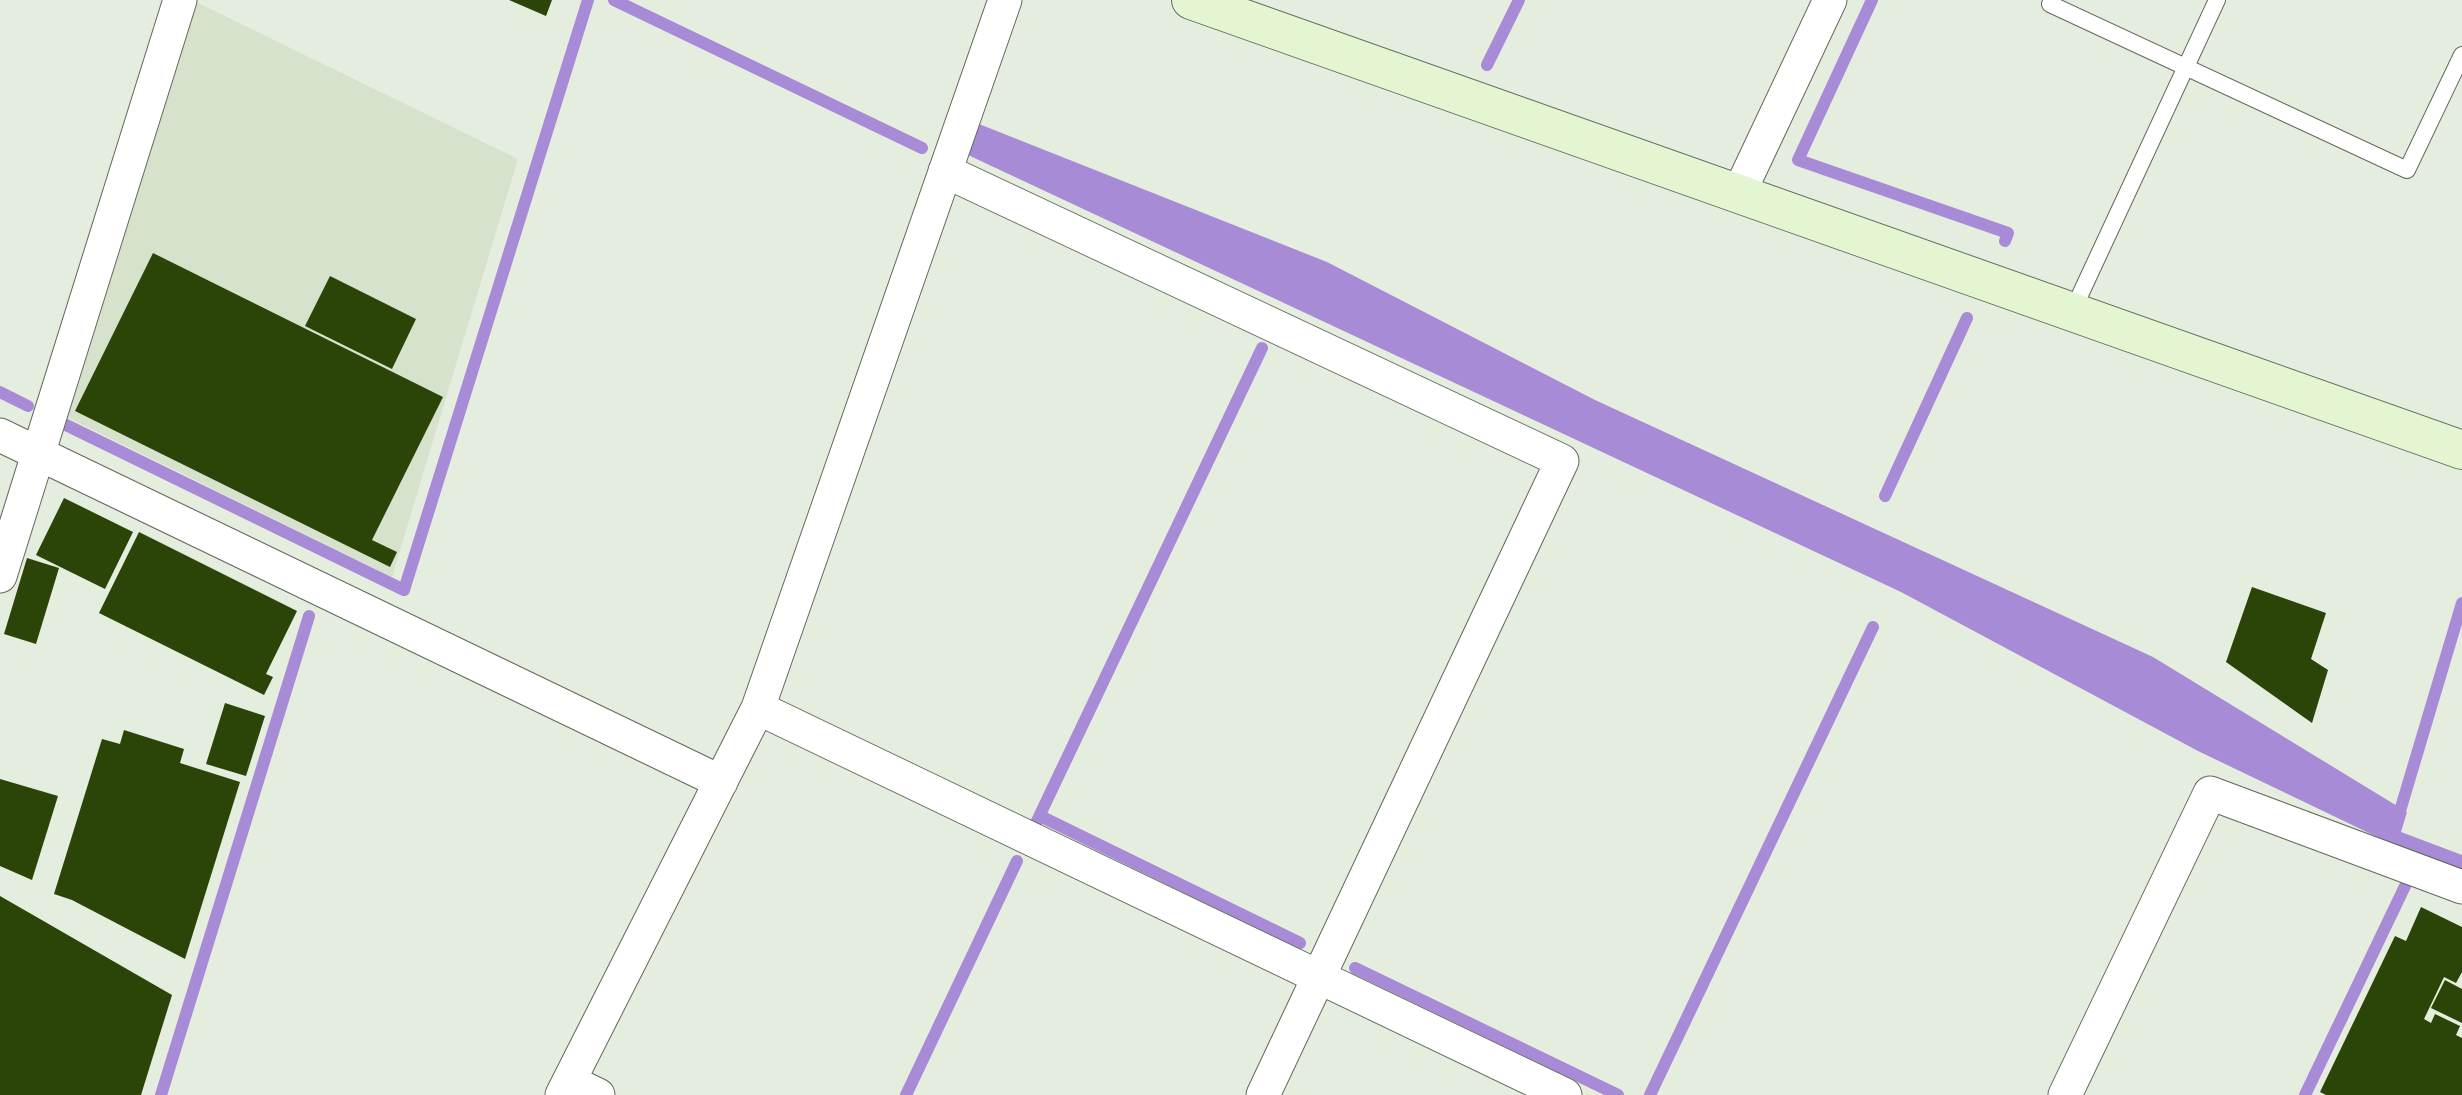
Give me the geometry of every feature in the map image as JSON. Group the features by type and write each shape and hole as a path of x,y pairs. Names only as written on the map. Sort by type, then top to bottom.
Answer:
{"street":[{"path":"0,576 180,0"},
{"path":"576,1090 758,708 1005,0"},
{"path":"1191,0 2073,310 2462,450"},
{"path":"1739,193 1830,0"},
{"path":"945,171 1562,461 1263,1095"},
{"path":"0,435 721,782"},
{"path":"758,708 1565,1095"},
{"path":"2064,1095 2210,793 2462,887"}],"lane":[{"path":"2052,0 2050,4 2407,170 2462,55"},
{"path":"2073,310 2217,0"}],"shaded area":[{"path":"192,0 518,159 392,577 65,416"},
{"path":"979,124 1327,262 1595,400 2153,657 2407,812 2401,832 2462,855 2462,869 2396,846 2198,751 1901,592 968,155"}],"building":[{"path":"509,0 552,0 546,16"},
{"path":"153,253 443,397 372,540 397,552 390,567 75,411"},
{"path":"330,276 416,319 392,369 305,326"},
{"path":"64,498 133,532 105,589 36,555"},
{"path":"139,532 297,611 266,674 273,677 264,695 99,613"},
{"path":"27,558 59,568 36,644 4,634"},
{"path":"2252,587 2326,613 2311,659 2328,670 2312,723 2226,662"},
{"path":"225,703 265,716 246,776 206,764"},
{"path":"124,730 184,749 180,763 240,782 185,959 72,900 54,894 102,739 120,744"},
{"path":"0,779 58,796 32,880 0,866"},
{"path":"0,896 172,995 141,1095 0,1095"},
{"path":"2421,907 2462,927 2462,972 2456,983 2444,977 2424,1019 2431,1023 2435,1014 2460,1026 2456,1035 2462,1038 2462,1095 2326,1095 2320,1092 2395,936 2406,941"},
{"path":"2445,980 2462,989 2462,1023 2431,1008"}],"waterway":[{"path":"64,424 404,590 588,0"},
{"path":"614,0 922,148"},
{"path":"1487,65 1519,0"},
{"path":"1872,0 1798,160 2008,233 2005,241"},
{"path":"1885,496 1967,318"},
{"path":"1036,823 1262,348"},
{"path":"0,392 28,406"},
{"path":"2397,821 2462,603"},
{"path":"161,1095 309,616"},
{"path":"1650,1095 1873,627"},
{"path":"1040,816 1300,943"},
{"path":"906,1095 1017,861"},
{"path":"2305,1095 2406,884"},
{"path":"1355,968 1618,1095"}]}
